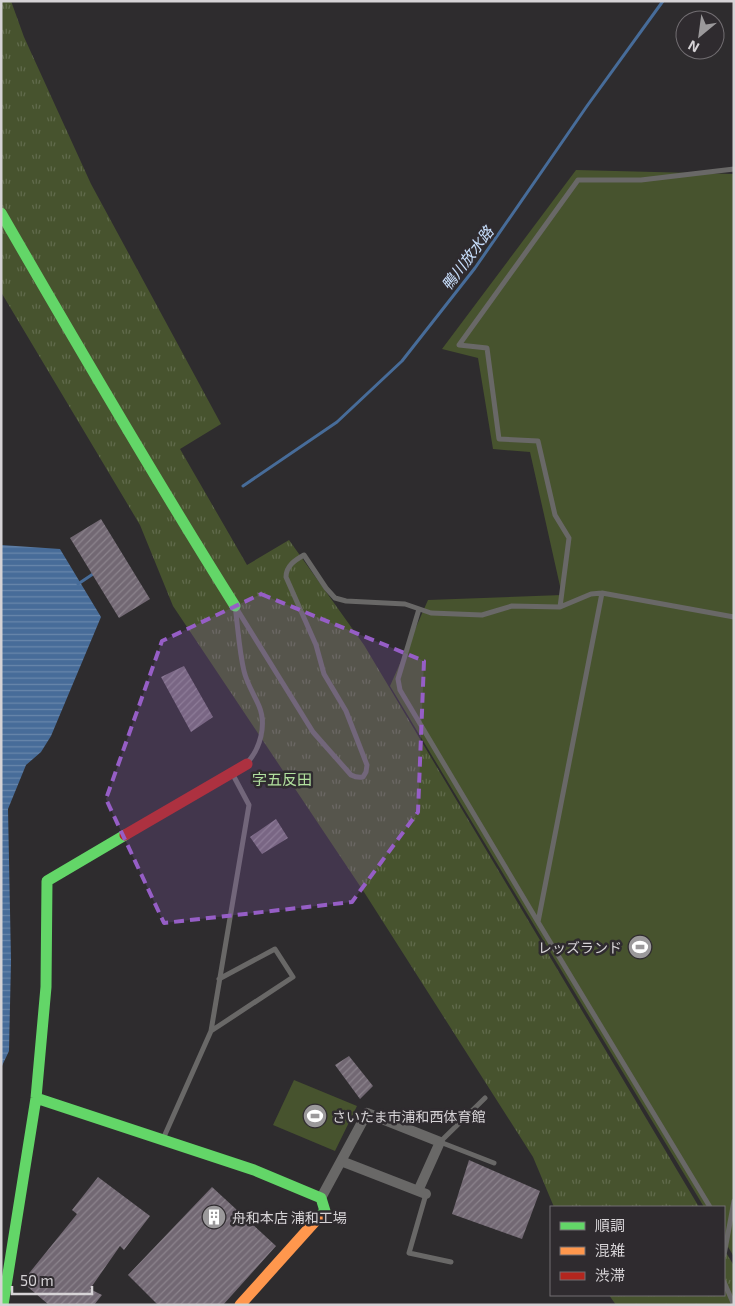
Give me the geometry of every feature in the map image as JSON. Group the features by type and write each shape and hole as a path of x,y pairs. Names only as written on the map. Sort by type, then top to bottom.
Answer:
{"street":[{"path":"1,213 97,379 235,606"},
{"path":"3,1305 36,1098 46,987 47,881 247,764"},
{"path":"36,1098 254,1170 321,1198"},
{"path":"240,1305 325,1211 321,1198 341,1161 367,1113 440,1142 422,1193 341,1161"}],"lane":[{"path":"560,607 569,538 555,515 538,441 499,439 488,348 459,345 578,180 641,180 734,169"},
{"path":"235,606 313,732 351,775 356,778 363,777 367,765 346,711 324,674 316,645 289,584 286,571 290,565 304,555 335,598 346,601 405,604 431,613 482,615 512,606 560,607 591,594 602,593 734,617"},
{"path":"538,922 602,593"},
{"path":"235,606 243,669 246,681 262,716 261,737 258,748 247,764"},
{"path":"419,609 398,679 400,690 709,1206"},
{"path":"163,1140 211,1030 249,805 231,772"},
{"path":"211,1030 293,977 275,949 219,980"},
{"path":"485,1098 440,1142 494,1163"},
{"path":"422,1193 410,1253 451,1262"},
{"path":"725,1233 734,1201"},
{"path":"725,1284 734,1305"}],"highlighted area":[{"path":"261,594 424,661 418,812 352,902 164,923 106,799 162,641"}],"green space":[{"path":"1,1 11,1 24,37 91,184 221,424 180,449 247,565 289,540 364,645 698,1206 554,1206 533,1157 364,892 173,606 140,525 1,292"},
{"name":"レッズランド","path":"576,170 734,174 734,1257 725,1242 725,1206 703,1206 390,686 428,600 562,595 530,452 493,449 478,358 442,349"},
{"name":"さいたま市浦和西体育館","path":"294,1080 357,1106 335,1151 273,1125"},
{"path":"725,1251 734,1266 734,1305 616,1305 610,1296 725,1296"}],"water":[{"path":"1,545 60,549 101,617 51,736 41,752 26,765 8,809 11,961 9,1051 1,1068"}],"building":[{"path":"101,519 150,599 119,618 70,538"},
{"path":"184,666 213,717 191,732 161,677"},
{"path":"276,819 288,838 262,854 250,837"},
{"path":"349,1056 373,1086 360,1099 335,1065"},
{"path":"469,1160 540,1191 522,1239 452,1214"},
{"path":"98,1177 150,1216 124,1250 120,1246 90,1289 102,1295 94,1305 49,1305 22,1282 77,1214 72,1210"},
{"name":"舟和本店 浦和工場","path":"212,1187 276,1246 223,1305 158,1305 128,1275"}],"waterway":[{"name":"鴨川放水路","path":"243,486 337,422 402,361 475,268 587,106 663,1"},
{"name":"鴨川放水路","path":"78,584 93,574"}],"traffic: fast":[{"path":"1,213 116,411 235,606"},
{"path":"3,1305 36,1098 46,987 47,881 125,835"},
{"path":"36,1098 254,1170 321,1198 325,1211 319,1217"}],"traffic: slow":[{"path":"240,1305 319,1217"}],"traffic: jam":[{"path":"125,835 247,764"}],"place":[{"name":"レッズランド","path":"640,947"},
{"name":"さいたま市浦和西体育館","path":"315,1116"},
{"name":"舟和本店 浦和工場","path":"214,1217"}],"district":[{"name":"字五反田","path":"282,779"}]}
